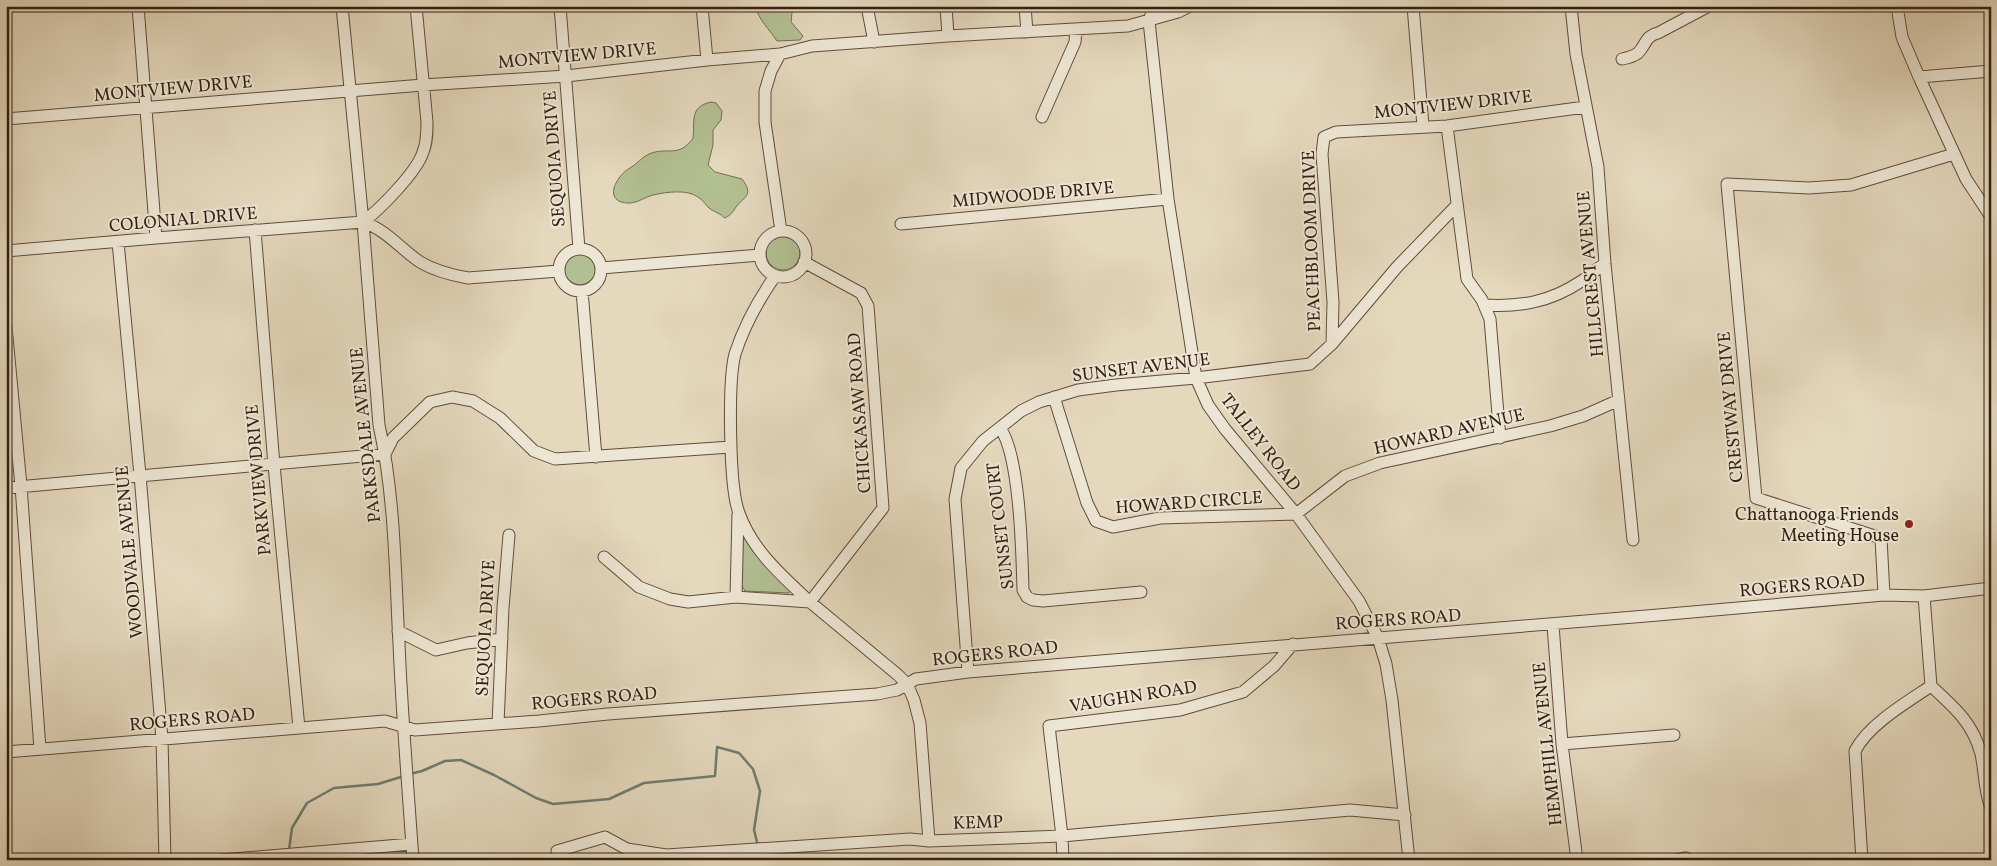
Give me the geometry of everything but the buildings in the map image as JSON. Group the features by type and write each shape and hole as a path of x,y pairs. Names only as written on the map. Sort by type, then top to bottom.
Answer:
{"street":[{"path":"138,6 156,238"},
{"name":"PARKSDALE AVENUE","path":"342,6 363,222 379,425 386,454 398,590 402,725 413,860"},
{"path":"363,222 376,213 415,167 423,154 427,139 416,6"},
{"name":"SEQUOIA DRIVE","path":"560,6 579,249"},
{"path":"702,6 707,60"},
{"path":"867,6 874,42"},
{"path":"946,6 948,36"},
{"path":"1025,6 1027,32"},
{"name":"TALLEY ROAD","path":"1154,6 1149,21 1168,199 1196,378 1208,405 1221,424 1296,514 1360,601 1378,638 1386,664 1392,700 1406,815 1409,860"},
{"path":"1149,21 1178,12 1190,6"},
{"path":"1413,6 1423,126"},
{"name":"HILLCREST AVENUE","path":"1571,6 1576,54 1598,167 1605,264 1633,540"},
{"path":"1622,59 1637,54 1651,34 1658,33 1709,6"},
{"path":"1897,6 1902,37 1919,77 1966,179 1991,217"},
{"name":"MONTVIEW DRIVE","path":"6,119 423,85 566,76 780,54 812,46 1128,26 1149,21"},
{"path":"1042,117 1075,42 1076,29"},
{"path":"780,54 771,71 765,91 766,122 781,231"},
{"path":"1919,77 1991,71"},
{"name":"MONTVIEW DRIVE","path":"1324,137 1336,132 1447,126 1585,107"},
{"path":"1447,126 1467,279 1485,305 1490,319 1500,438"},
{"name":"PEACHBLOOM DRIVE","path":"1324,137 1322,154 1333,302 1332,344"},
{"name":"CRESTWAY DRIVE","path":"1884,595 1881,538 1756,498 1727,184 1809,188 1851,185 1954,154"},
{"name":"MIDWOODE DRIVE","path":"901,224 1168,199"},
{"name":"SUNSET AVENUE","path":"968,672 955,498 961,468 983,441 1021,410 1078,390 1310,364 1332,344 1397,267 1456,206"},
{"path":"363,222 374,226 420,262 435,270 453,276 468,278 559,271 562,281 570,289 582,291 592,288 599,280 601,268 760,255"},
{"name":"COLONIAL DRIVE","path":"6,251 363,222"},
{"name":"PARKVIEW DRIVE","path":"254,230 299,728"},
{"path":"781,231 797,235 804,243 806,251 804,262 799,269 791,275 775,276 767,270 762,262 760,255 761,247 766,238 772,233 781,231"},
{"name":"WOODVALE AVENUE","path":"118,242 162,739 165,860"},
{"name":"SEQUOIA DRIVE","path":"559,271 561,262 569,252 579,249 588,251 596,256 601,268"},
{"name":"CHICKASAW ROAD","path":"804,262 861,293 868,306 883,508 810,602"},
{"path":"1485,305 1522,305 1548,300 1582,282 1595,269 1605,264"},
{"path":"736,597 738,513 731,447 732,386 735,355 750,319 775,276"},
{"path":"582,291 596,458"},
{"path":"6,326 21,486 40,749"},
{"path":"6,488 386,454 393,438 430,402 452,397 474,401 500,418 534,451 555,459 596,458 731,447"},
{"name":"HOWARD CIRCLE","path":"1054,397 1087,504 1096,521 1113,527 1160,518 1296,514"},
{"name":"HOWARD AVENUE","path":"1296,514 1345,476 1380,464 1500,438 1583,416 1619,400"},
{"name":"SUNSET COURT","path":"1000,428 1004,433 1016,489 1026,597 1043,601 1141,592"},
{"path":"738,513 755,544 774,569 907,684 914,700 920,723 929,841"},
{"name":"SEQUOIA DRIVE","path":"498,724 509,535"},
{"path":"604,558 639,587 670,599 688,602 736,597 810,602"},
{"name":"ROGERS ROAD","path":"6,752 385,721 415,730 877,694 897,690 916,679 968,672 1293,644 1553,625 1884,595 1924,596 1991,588"},
{"path":"1924,596 1931,686 1962,715 1974,734 1981,754 1986,794 1991,808"},
{"name":"HEMPHILL AVENUE","path":"1553,625 1562,744 1577,860"},
{"path":"398,630 436,650 467,643 502,639"},
{"name":"VAUGHN ROAD","path":"1062,836 1048,726 1180,710 1243,692 1274,666 1293,644"},
{"path":"1862,860 1855,751 1860,741 1867,735 1894,712 1931,686"},
{"path":"1562,744 1674,735"},
{"name":"KEMP","path":"557,851 605,837 627,849 666,855 910,839 929,841 1062,836 1350,810 1406,815"},
{"path":"1062,836 1063,860"},
{"path":"221,860 412,844"}],"green space":[{"path":"755,6 790,6 792,12 791,22 803,36 800,40 777,41 762,20"},
{"path":"716,103 722,111 721,120 713,130 713,145 708,165 715,172 742,179 746,184 748,192 732,213 725,218 709,208 698,197 682,192 658,194 630,203 619,201 615,198 614,187 625,171 649,154 677,150 688,144 693,138 694,115 696,111 704,104"},
{"path":"783,236 790,237 795,241 799,246 799,260 795,265 790,269 783,270 776,269 771,265 767,260 766,253 767,246 771,241 776,237"},
{"path":"580,253 586,254 591,258 595,263 595,275 591,280 586,284 580,285 574,284 569,280 565,275 564,269 565,263 569,258 574,254"},
{"path":"741,536 744,536 754,552 790,591 789,593 745,591 741,584"}],"waterway":[{"path":"410,774 445,761 461,760 494,775 536,798 553,804 609,799 644,783 715,776 717,747 739,753 753,769 760,791 754,830 758,846"},
{"path":"289,850 292,828 307,803 334,788 378,784 404,776"},
{"path":"760,851 762,860"}],"place":[{"name":"Chattanooga Friends Meeting House","path":"1909,524"}]}
